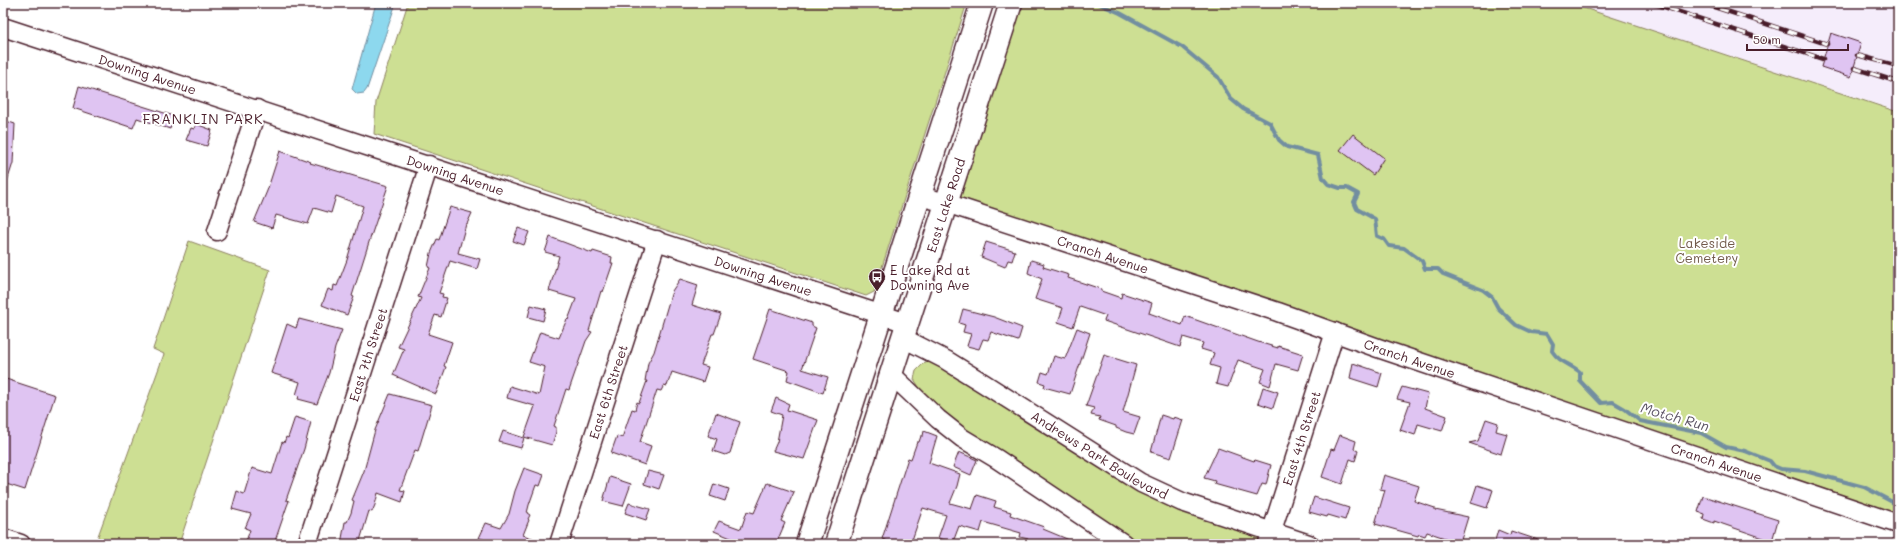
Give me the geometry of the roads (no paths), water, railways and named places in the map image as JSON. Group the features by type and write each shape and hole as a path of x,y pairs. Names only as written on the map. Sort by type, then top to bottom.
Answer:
{"main road":[{"path":"807,544 982,3"},
{"name":"East Lake Road","path":"836,544 1011,3"}],"street":[{"name":"Downing Avenue","path":"3,27 882,314 905,330"},
{"path":"218,231 257,109"},
{"name":"East 7th Street","path":"307,544 429,165"},
{"name":"Cranch Avenue","path":"920,196 946,203 1335,332 1378,348 1898,524"},
{"name":"East 6th Street","path":"559,544 656,240"},
{"name":"Andrews Park Boulevard","path":"905,330 959,368 1141,483 1182,502 1269,538 1309,544"},
{"name":"East 4th Street","path":"1269,538 1335,332"},
{"path":"891,374 938,419 962,438 997,459 1124,544"},
{"path":"3,538 21,544"}],"water":[{"path":"376,3 396,3 367,89 364,93 357,94 352,89"}],"waterway":[{"name":"Motch Run","path":"1097,3 1120,13 1182,47 1218,77 1231,99 1243,109 1270,123 1279,140 1287,147 1318,155 1323,178 1328,184 1340,188 1347,188 1358,194 1354,202 1357,209 1375,219 1377,236 1384,239 1389,246 1404,248 1422,261 1425,269 1438,269 1443,274 1483,290 1492,297 1498,308 1516,325 1531,332 1547,334 1553,344 1552,351 1555,355 1561,361 1580,372 1580,381 1601,403 1613,402 1640,421 1701,433 1726,447 1745,451 1770,461 1774,466 1781,469 1805,471 1864,487 1898,505"}],"railway":[{"path":"1652,3 1823,59"},
{"path":"1702,3 1827,44"},
{"path":"1857,55 1898,66"},
{"path":"1854,68 1898,82"}],"place":[{"name":"E Lake Rd at Downing Ave","path":"877,292"}],"district":[{"name":"FRANKLIN PARK","path":"203,119"}],"park label":[{"name":"Lakeside Cemetery","path":"1707,250"}]}
